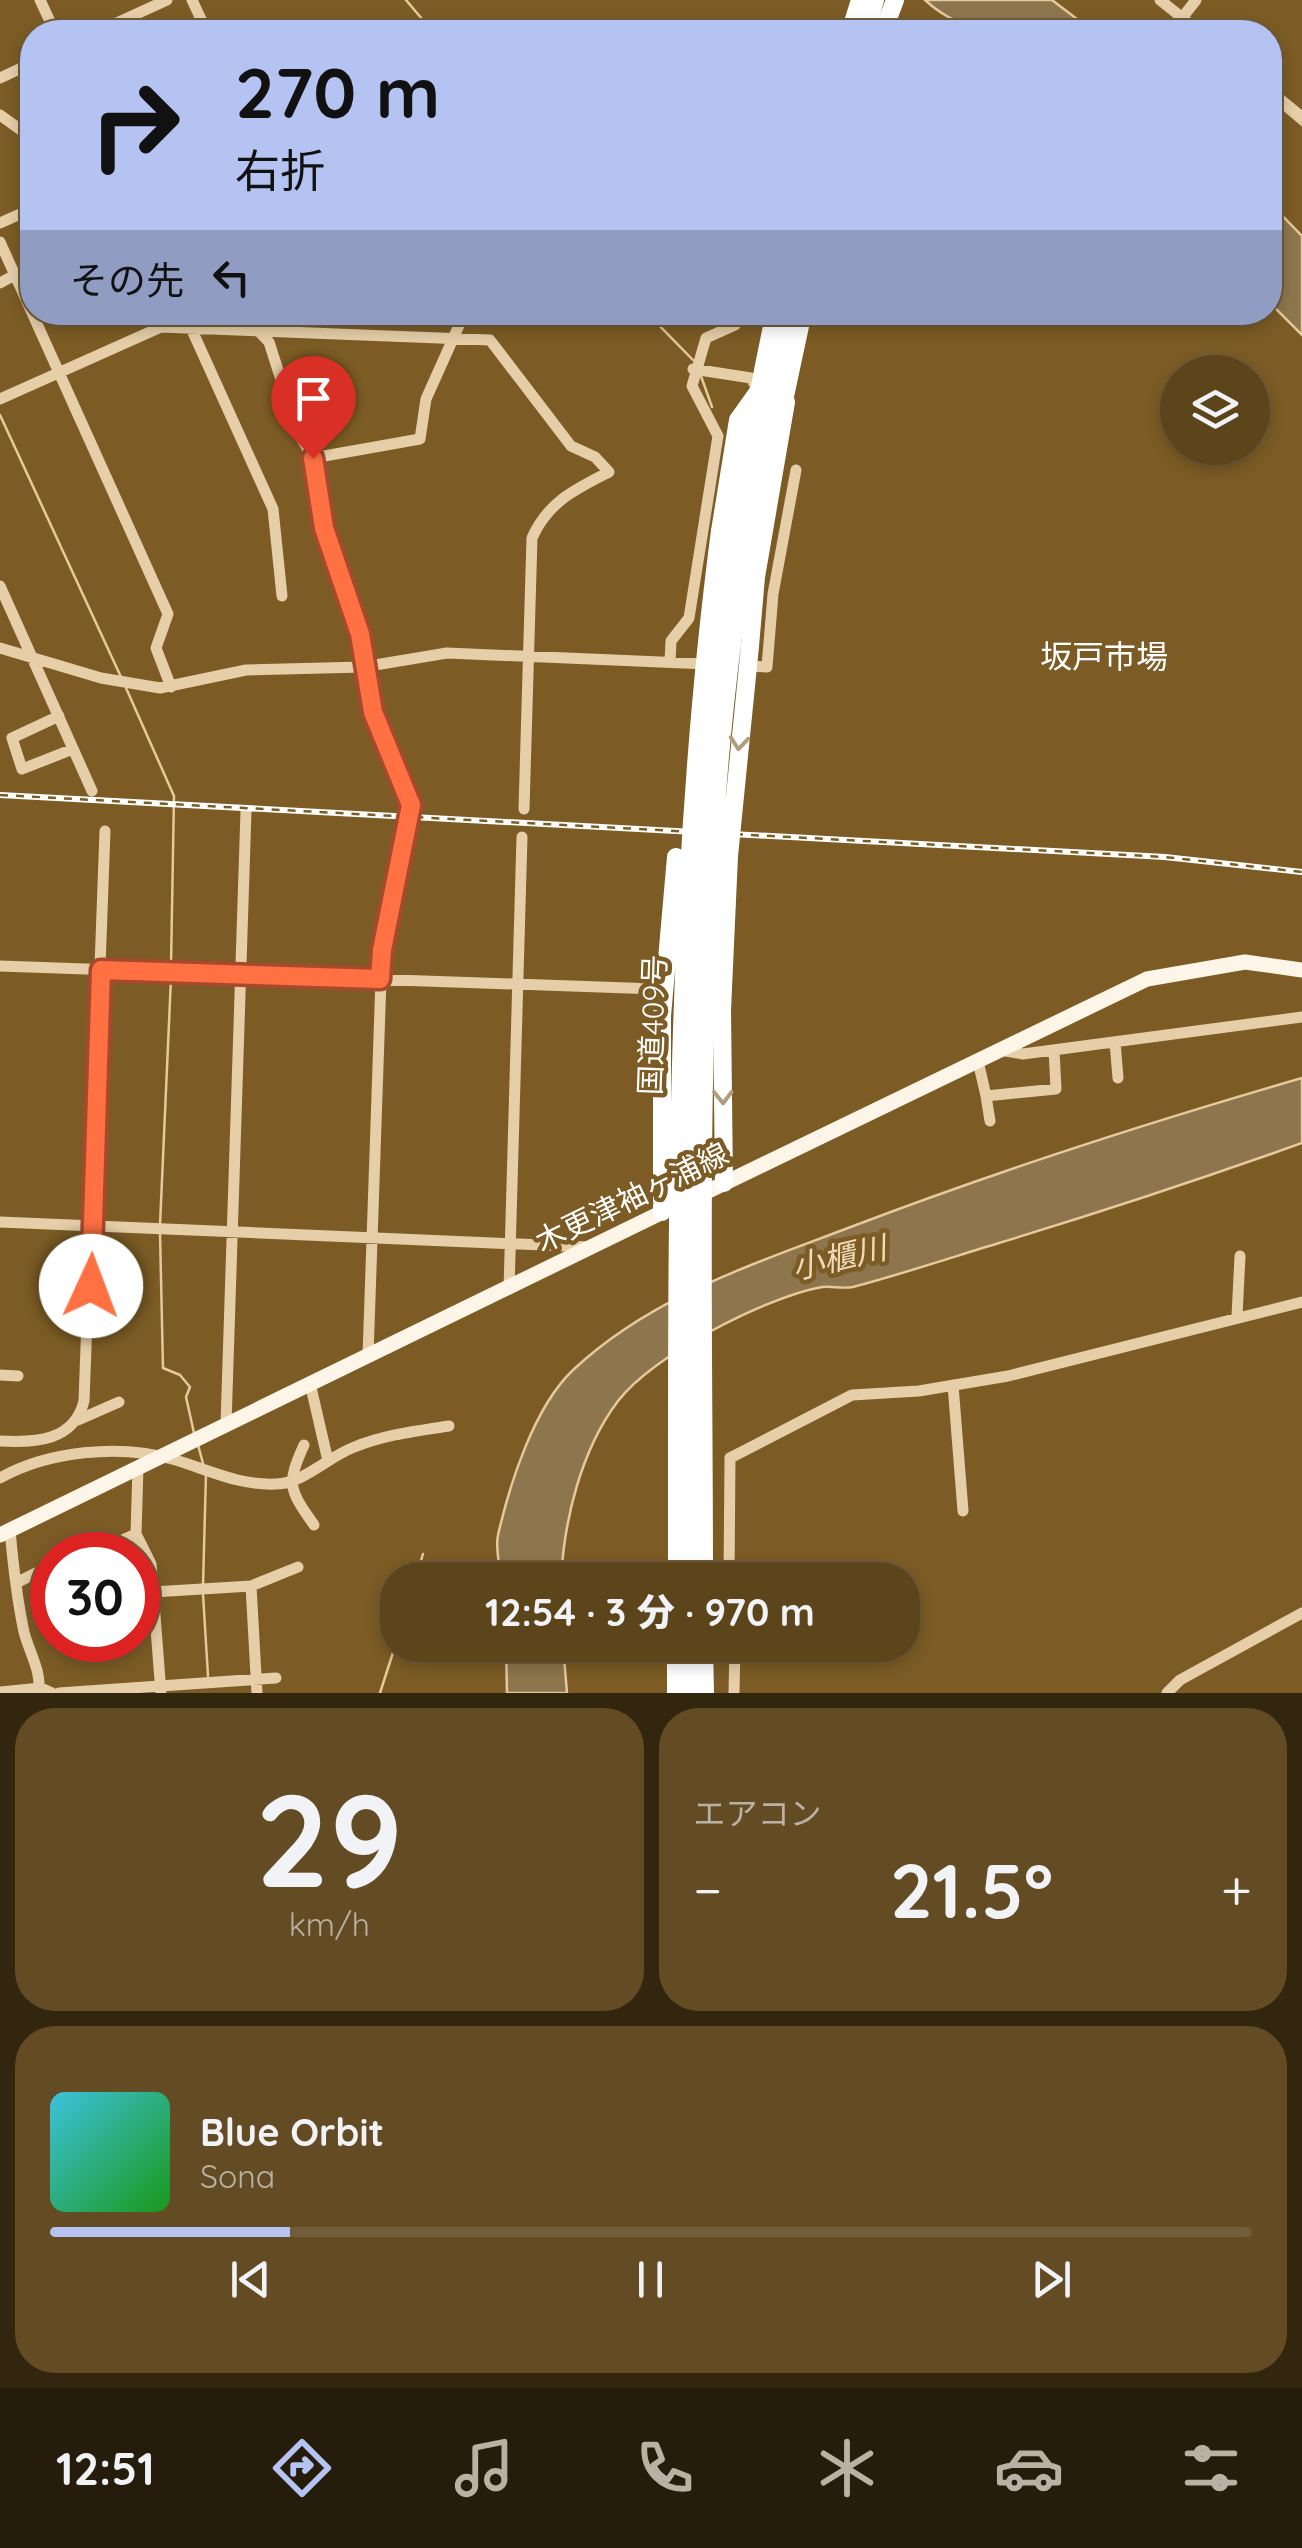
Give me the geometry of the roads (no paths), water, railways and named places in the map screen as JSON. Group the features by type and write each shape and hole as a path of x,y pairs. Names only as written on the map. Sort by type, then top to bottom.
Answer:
{"highway":[{"path":"691,1562 690,1120 701,820 732,542 773,325"},
{"path":"704,1562 704,1065 715,820 745,548 787,325"},
{"name":"国道409号","path":"729,474 738,448 773,421 786,402 800,325"},
{"name":"国道409号","path":"676,1562 678,1068 689,821 706,640 738,420 797,337"},
{"path":"724,1183 722,1010 729,856 756,578 786,402"},
{"path":"662,1212 662,1016 690,710 706,640"},
{"path":"676,1662 676,1693"},
{"path":"692,1662 692,1693"},
{"path":"704,1662 704,1693"}],"main road":[{"name":"木更津袖ヶ浦線","path":"5,1532 662,1212 1167,972 1245,962 1302,970"}],"street":[{"path":"124,20 167,0"},
{"path":"1160,0 1185,20"},
{"path":"1182,18 1196,0"},
{"path":"1282,100 1302,118"},
{"path":"0,242 20,286"},
{"path":"0,282 15,275"},
{"path":"38,325 168,614 156,648 171,687"},
{"path":"254,325 268,342 298,433 313,458 324,528 360,634 373,712 411,805 382,950 368,1356"},
{"path":"313,458 420,440 426,399 458,325"},
{"path":"670,662 671,641 688,618 718,436 692,386 693,369 706,338 734,325"},
{"path":"191,328 273,509 282,596"},
{"path":"0,400 153,330 191,328 484,339 497,346 571,446 595,457 609,472 555,502 543,514 532,538 524,809"},
{"path":"693,369 751,378 758,390"},
{"path":"0,648 101,678 171,687 246,670 363,667 447,653 767,667 773,594 796,470"},
{"path":"0,586 92,791"},
{"path":"59,716 12,738 22,768 74,748"},
{"path":"226,1424 246,811"},
{"path":"78,1420 87,1380 105,831"},
{"path":"509,1289 522,837"},
{"path":"0,966 656,989"},
{"path":"1000,1050 1024,1054 1302,1017"},
{"path":"1115,1042 1118,1078"},
{"path":"986,1096 1056,1089 1054,1050"},
{"path":"978,1061 990,1121"},
{"path":"0,1222 593,1247"},
{"path":"1237,1316 1240,1256"},
{"path":"729,1562 728,1464 736,1452 841,1398 1008,1376 1302,1302"},
{"path":"0,1375 18,1376"},
{"path":"310,1384 328,1460"},
{"path":"953,1384 963,1511"},
{"path":"0,1441 38,1441 63,1434 78,1420 119,1402"},
{"path":"0,1478 65,1455 158,1457 224,1478 272,1484 291,1482 328,1460 377,1439 449,1426"},
{"path":"63,1434 65,1455"},
{"path":"304,1445 291,1482 292,1494 314,1525"},
{"path":"136,1532 138,1467"},
{"path":"5,1532 47,1692"},
{"path":"160,1592 251,1586 298,1567"},
{"path":"0,1577 30,1573"},
{"path":"251,1586 257,1686"},
{"path":"1167,1693 1180,1680 1302,1614"},
{"path":"158,1662 160,1690"},
{"path":"734,1693 735,1662"},
{"path":"0,1678 2,1691 47,1692 257,1686 276,1678"}],"water":[{"path":"925,0 1052,0 1078,20 955,20"},
{"path":"1282,215 1302,236 1302,335 1282,315"},
{"name":"小櫃川","path":"1302,1078 1302,1143 890,1277 853,1287 822,1287 799,1293 742,1315 683,1347 635,1383 605,1420 577,1486 563,1562 499,1562 498,1535 509,1492 535,1425 573,1370 635,1322 703,1285 904,1207"},
{"path":"506,1662 564,1662 567,1693 507,1693"}],"waterway":[{"path":"406,0 423,20"},
{"path":"1282,108 1302,125"},
{"path":"659,325 693,360"},
{"path":"701,376 712,407"},
{"path":"0,415 121,677"},
{"path":"126,688 174,796 171,965"},
{"path":"160,1225 171,978"},
{"path":"160,1233 163,1368 180,1375 190,1387 186,1397 194,1433"},
{"path":"198,1445 204,1467"},
{"path":"203,1586 206,1474"},
{"path":"421,1562 423,1554"},
{"path":"203,1594 208,1676"},
{"path":"380,1693 390,1662"}],"railway":[{"path":"0,795 1165,857 1302,872"}],"district":[{"name":"坂戸市場","path":"1104,657"}]}
